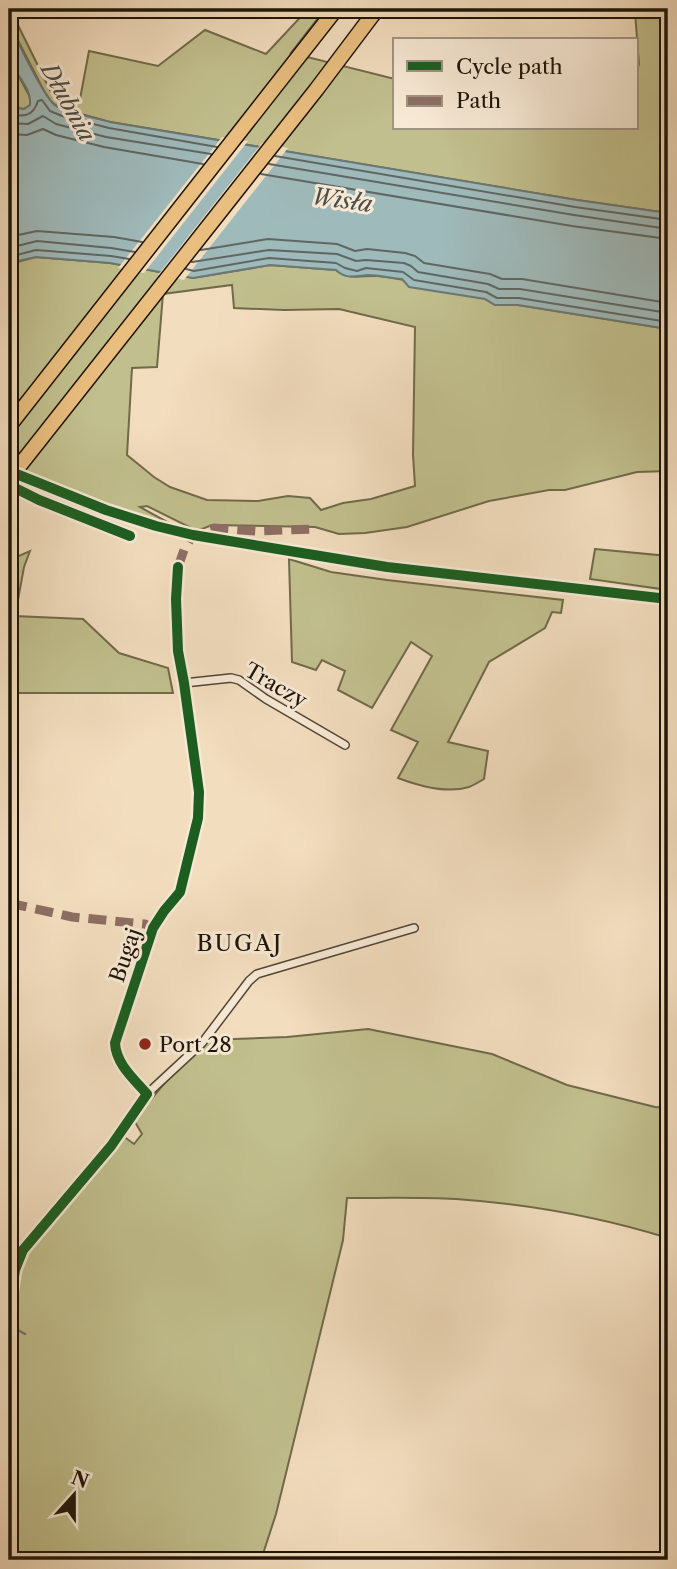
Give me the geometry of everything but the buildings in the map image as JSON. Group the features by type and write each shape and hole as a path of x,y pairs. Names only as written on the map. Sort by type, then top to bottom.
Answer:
{"highway":[{"path":"9,426 336,9"},
{"path":"9,479 377,9"}],"street":[{"path":"9,485 130,536"},
{"name":"Bugaj","path":"147,1094 118,1058 115,1043 153,928 180,892 198,818 199,792 177,640 178,567"},
{"name":"Traczy","path":"184,683 231,678 239,680 345,745"},
{"path":"9,1308 15,1269 23,1250 111,1146 147,1094 202,1043 249,981 257,974 414,928"}],"shaded area":[{"path":"10,9 51,92 57,99 64,101 80,99 89,51 158,66 205,30 266,54 308,9 325,9 291,53 393,78 393,130 638,130 639,64 635,12 620,9 668,9 668,213 110,122 63,109 52,103 44,91 9,23"},
{"path":"9,58 30,97 30,105 24,109 9,107"},
{"path":"36,257 110,263 193,278 270,265 336,270 351,276 377,276 418,283 485,299 495,305 518,305 668,329 668,471 637,472 565,490 549,490 489,501 407,527 365,533 339,534 315,527 212,525 197,531 147,506 140,507 178,528 124,514 75,496 9,465 9,264","holes":["232,285 234,308 339,309 415,327 415,486 321,510 310,498 288,496 258,501 207,500 170,487 127,455 132,368 157,367 163,294"]},
{"path":"595,549 668,556 668,590 590,579"},
{"path":"30,551 24,567 15,616 83,619 119,653 168,668 173,693 9,693 9,564 14,558"},
{"path":"289,559 331,572 563,600 561,613 552,612 545,628 489,662 448,742 488,751 484,779 469,787 451,790 398,778 418,742 391,730 432,656 411,642 372,708 338,690 345,671 322,660 316,670 292,662"},
{"path":"368,1029 492,1054 567,1085 668,1108 668,1238 563,1212 510,1204 442,1198 347,1198 343,1240 276,1514 261,1560 9,1560 9,1321 26,1250 123,1136 134,1144 142,1134 135,1122 160,1089 206,1040 287,1037"}],"water":[{"name":"Wisła","path":"9,23 51,101 56,106 74,113 110,122 668,213 668,329 518,305 495,305 485,299 409,287 402,279 372,275 348,276 336,270 270,265 193,278 110,263 36,257 9,263 9,107 24,109 30,105 30,98 9,58"}],"pier":[{"path":"222,137 248,141 144,273 118,268"},
{"path":"262,143 288,148 184,280 158,275"}],"waterway":[{"path":"9,1325 25,1334"}],"marked path":[{"path":"178,567 193,535 214,528 256,531 313,529"},
{"path":"9,903 72,917 145,924 153,928"}],"cycle path":[{"path":"9,471 106,510 193,535 387,567 668,599"},
{"path":"9,485 39,500 130,536"},
{"path":"9,1309 15,1270 23,1250 111,1146 147,1094 122,1064 115,1043 153,928 180,892 198,818 199,792 178,651 178,567"}],"place":[{"name":"Port 28","path":"145,1044"}],"district":[{"name":"BUGAJ","path":"240,943"}],"water label":[{"name":"Dłubnia","path":"68,102"}]}
